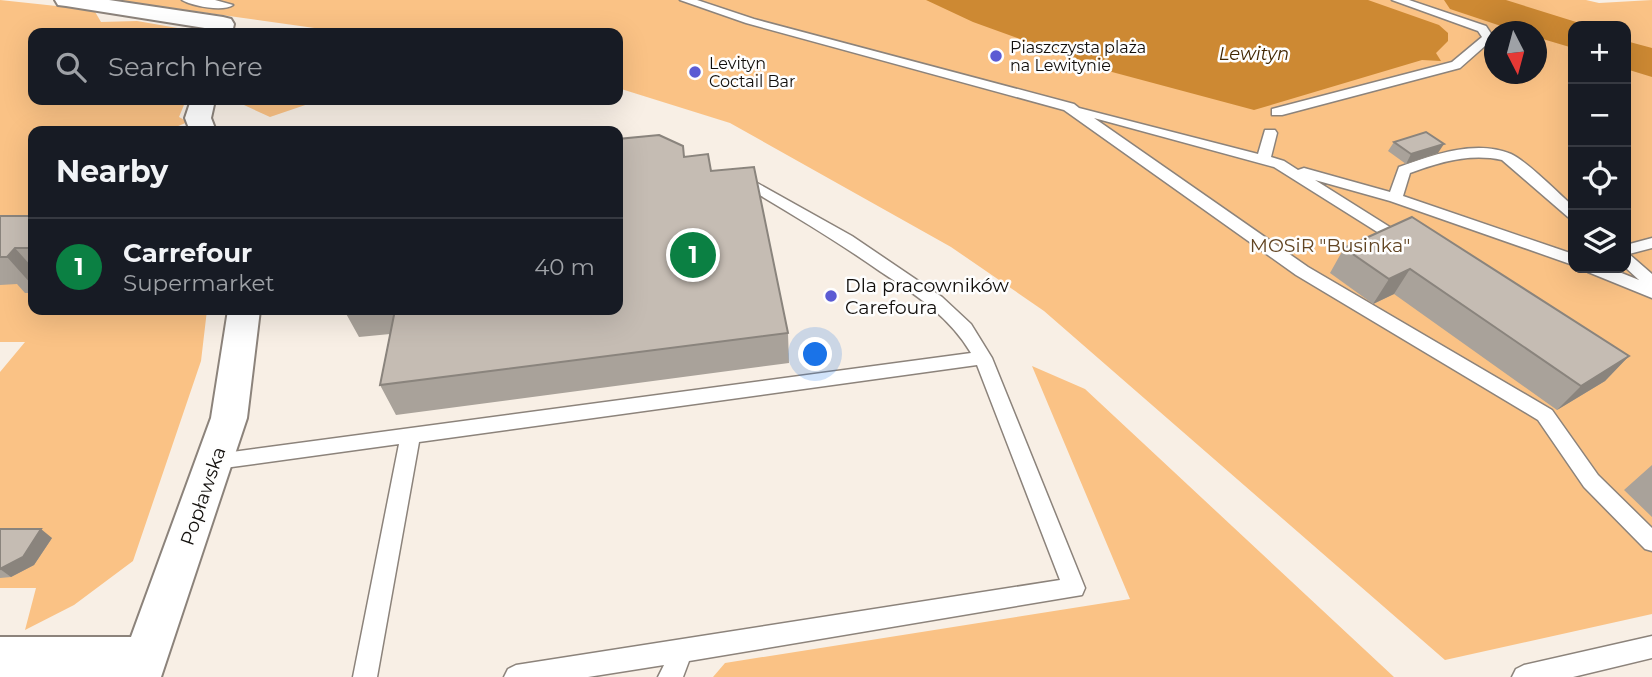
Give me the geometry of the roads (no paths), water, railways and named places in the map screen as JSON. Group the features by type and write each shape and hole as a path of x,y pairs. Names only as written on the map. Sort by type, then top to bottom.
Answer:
{"street":[{"path":"66,0 223,24 222,28"},
{"path":"201,126 198,118 202,105"},
{"name":"Popławska","path":"143,668 217,461 229,418 243,315"},
{"path":"0,659 143,668"}],"lane":[{"path":"188,0 227,5"},
{"path":"686,0 750,21 1279,164 1395,198 1568,258"},
{"path":"1277,112 1456,65 1488,38 1482,29 1398,0"},
{"path":"1069,107 1302,271 1545,415 1591,481 1652,542"},
{"path":"1263,160 1270,133"},
{"path":"1395,198 1404,170 1449,154 1496,154 1507,157 1568,210"},
{"path":"1279,164 1421,251"},
{"path":"516,677 1074,587 983,359 965,328 936,301 846,240 741,178"},
{"path":"1631,249 1652,243"},
{"path":"1631,264 1652,283"},
{"path":"1606,273 1652,292"},
{"path":"217,461 983,359"},
{"path":"365,677 411,435"},
{"path":"1524,677 1652,647"},
{"path":"670,677 677,665 677,651"}],"water":[{"name":"Lewityn","path":"926,0 1368,0 1439,25 1448,33 1448,41 1436,53 1441,61 1422,60 1254,110 1112,72 973,22"}],"waterway":[{"path":"1464,0 1568,33"},
{"path":"1631,56 1652,64"}],"place":[{"name":"Piaszczysta plaża na Lewitynie","path":"996,56"},
{"name":"Levityn Coctail Bar","path":"695,72"},
{"name":"Carrefour","path":"693,255"},
{"name":"Dla pracowników Carefoura","path":"831,296"}],"park label":[{"name":"MOSiR \"Businka\"","path":"1330,245"}]}
